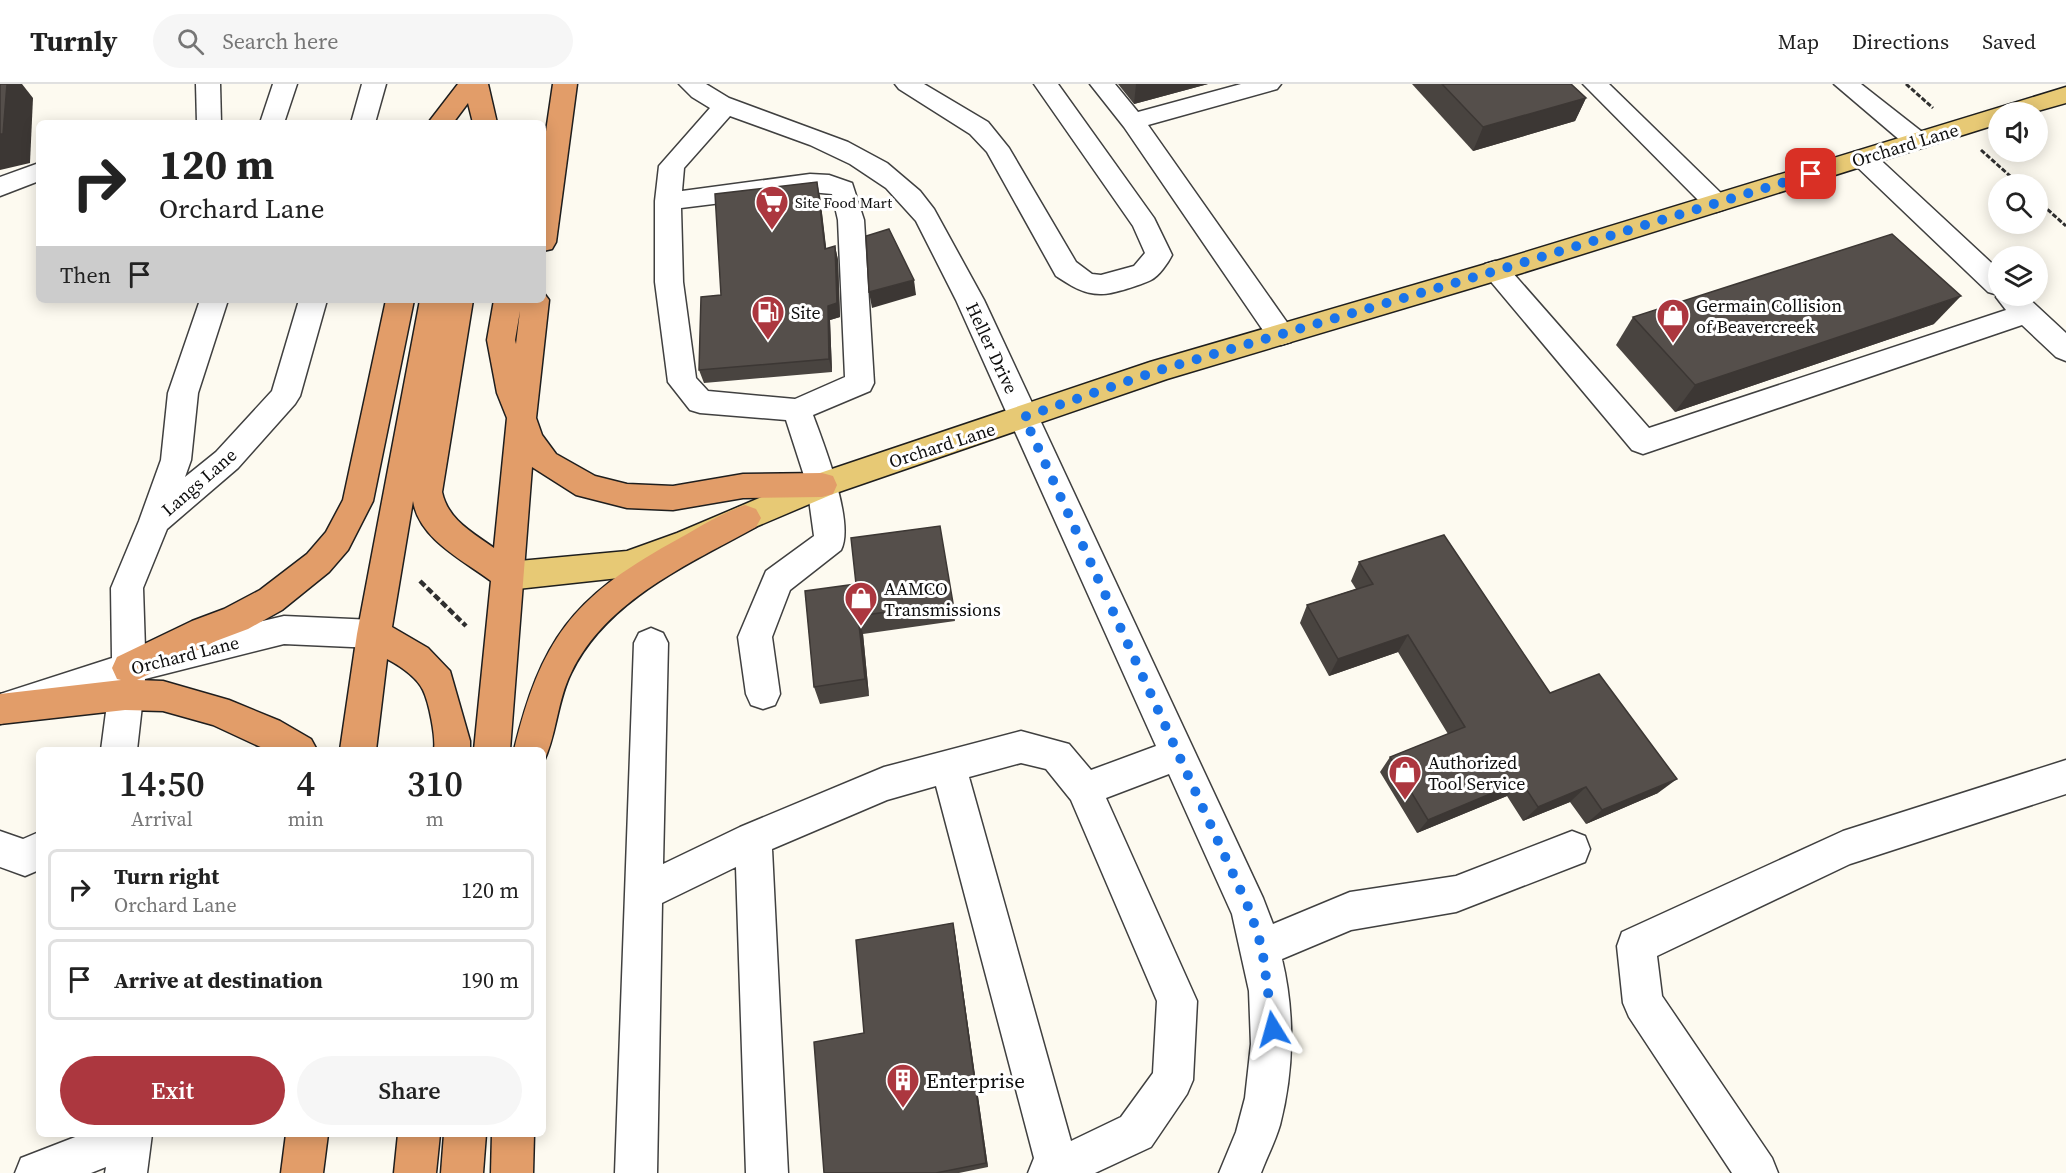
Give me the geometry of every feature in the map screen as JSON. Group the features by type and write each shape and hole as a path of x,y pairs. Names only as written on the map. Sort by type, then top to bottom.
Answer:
{"highway":[{"path":"443,120 473,84"},
{"path":"467,120 473,84"},
{"path":"473,84 484,120"},
{"path":"539,120 545,84"},
{"path":"546,220 565,84"},
{"path":"0,709 127,682 204,631 236,619 271,600 311,569 337,541 358,501 399,303"},
{"path":"358,747 374,634 433,303"},
{"path":"458,303 427,492 430,509 443,528 508,576"},
{"path":"507,303 501,340 512,393 520,420 529,439 545,462 587,486 627,496 673,498 743,486 822,485"},
{"path":"492,747 520,420 535,303"},
{"path":"533,747 545,696 559,664 583,626 639,576 745,518"},
{"path":"374,634 416,658 438,682 453,741 452,747"},
{"path":"127,682 163,696 217,711 268,732 294,747"},
{"path":"302,1173 308,1137"},
{"path":"416,1173 419,1137"},
{"path":"462,1173 465,1137"},
{"path":"512,1173 513,1137"}],"main road":[{"path":"2043,102 2066,95"},
{"name":"Orchard Lane","path":"508,576 628,564 822,485 1160,370 1495,271 1988,119"}],"street":[{"path":"208,84 209,120"},
{"path":"274,120 285,84"},
{"path":"364,120 374,84"},
{"name":"Heller Drive","path":"691,84 711,100 851,153 877,167 903,188 930,225 970,300 1250,911 1262,948 1273,1029 1270,1071 1259,1126 1240,1173"},
{"path":"907,84 979,128 997,148 1066,269 1085,282 1101,285 1143,273 1160,255 1145,224 1046,84"},
{"path":"1102,84 1133,121 1281,335"},
{"path":"1133,121 1269,84"},
{"path":"1595,84 1716,203"},
{"path":"1846,84 1917,141"},
{"path":"668,201 766,188 829,184 843,189 850,220 860,383 797,410 700,402 682,382 669,282 668,201 672,166 726,105"},
{"path":"1863,158 1988,276"},
{"path":"0,187 36,172"},
{"path":"1495,271 1643,442 2013,306"},
{"path":"155,521 176,460 183,393 213,303"},
{"name":"Langs Lane","path":"119,747 127,682 127,588 155,521 227,460 285,396 311,303"},
{"path":"2020,306 2066,350"},
{"path":"763,694 755,637 777,580 830,541 822,485 797,410"},
{"name":"Orchard Lane","path":"127,682 284,630 374,634"},
{"path":"636,1173 651,643"},
{"path":"644,893 753,839 884,784 948,766 1021,747 1057,755 1084,789 1177,1001 1173,1080 1136,1132 1053,1171 948,766"},
{"path":"1084,789 1178,754"},
{"path":"1757,1173 1643,1003 1636,946 1843,849 2066,777"},
{"path":"753,839 767,1173"},
{"path":"0,849 25,858 36,852"},
{"path":"1262,948 1350,911 1456,894 1572,849"},
{"path":"36,1173 129,1148"}],"path":[{"path":"2048,210 2066,226"},
{"path":"418,579 466,627"}],"building":[{"path":"0,84 7,84 3,134 0,134"},
{"path":"1442,84 1571,84 1586,98 1483,127"},
{"path":"817,182 825,249 835,246 837,303 828,306 829,359 699,370 701,297 721,295 715,194"},
{"path":"889,229 914,280 869,292 866,236"},
{"path":"1892,234 1961,296 1695,385 1633,317"},
{"name":"AAMCO Transmissions","path":"940,526 953,603 858,616 865,679 814,687 805,591 856,584 851,538"},
{"path":"1444,535 1550,693 1599,674 1677,779 1602,810 1586,787 1538,807 1521,781 1428,820 1390,757 1465,727 1408,635 1338,659 1307,605 1373,584 1359,562"},
{"name":"Enterprise","path":"953,923 986,1163 936,1173 824,1173 814,1042 864,1033 856,940"}],"place":[{"name":"Site Food Mart","path":"772,231"},
{"name":"Site","path":"768,341"},
{"name":"Germain Collision of Beavercreek","path":"1673,344"},
{"name":"AAMCO Transmissions","path":"861,627"},
{"name":"Authorized Tool Service","path":"1405,801"},
{"name":"Enterprise","path":"903,1109"}],"route":[{"path":"1273,1029 1262,948 1250,911 1024,417 1160,370 1512,266 1811,174"}]}
